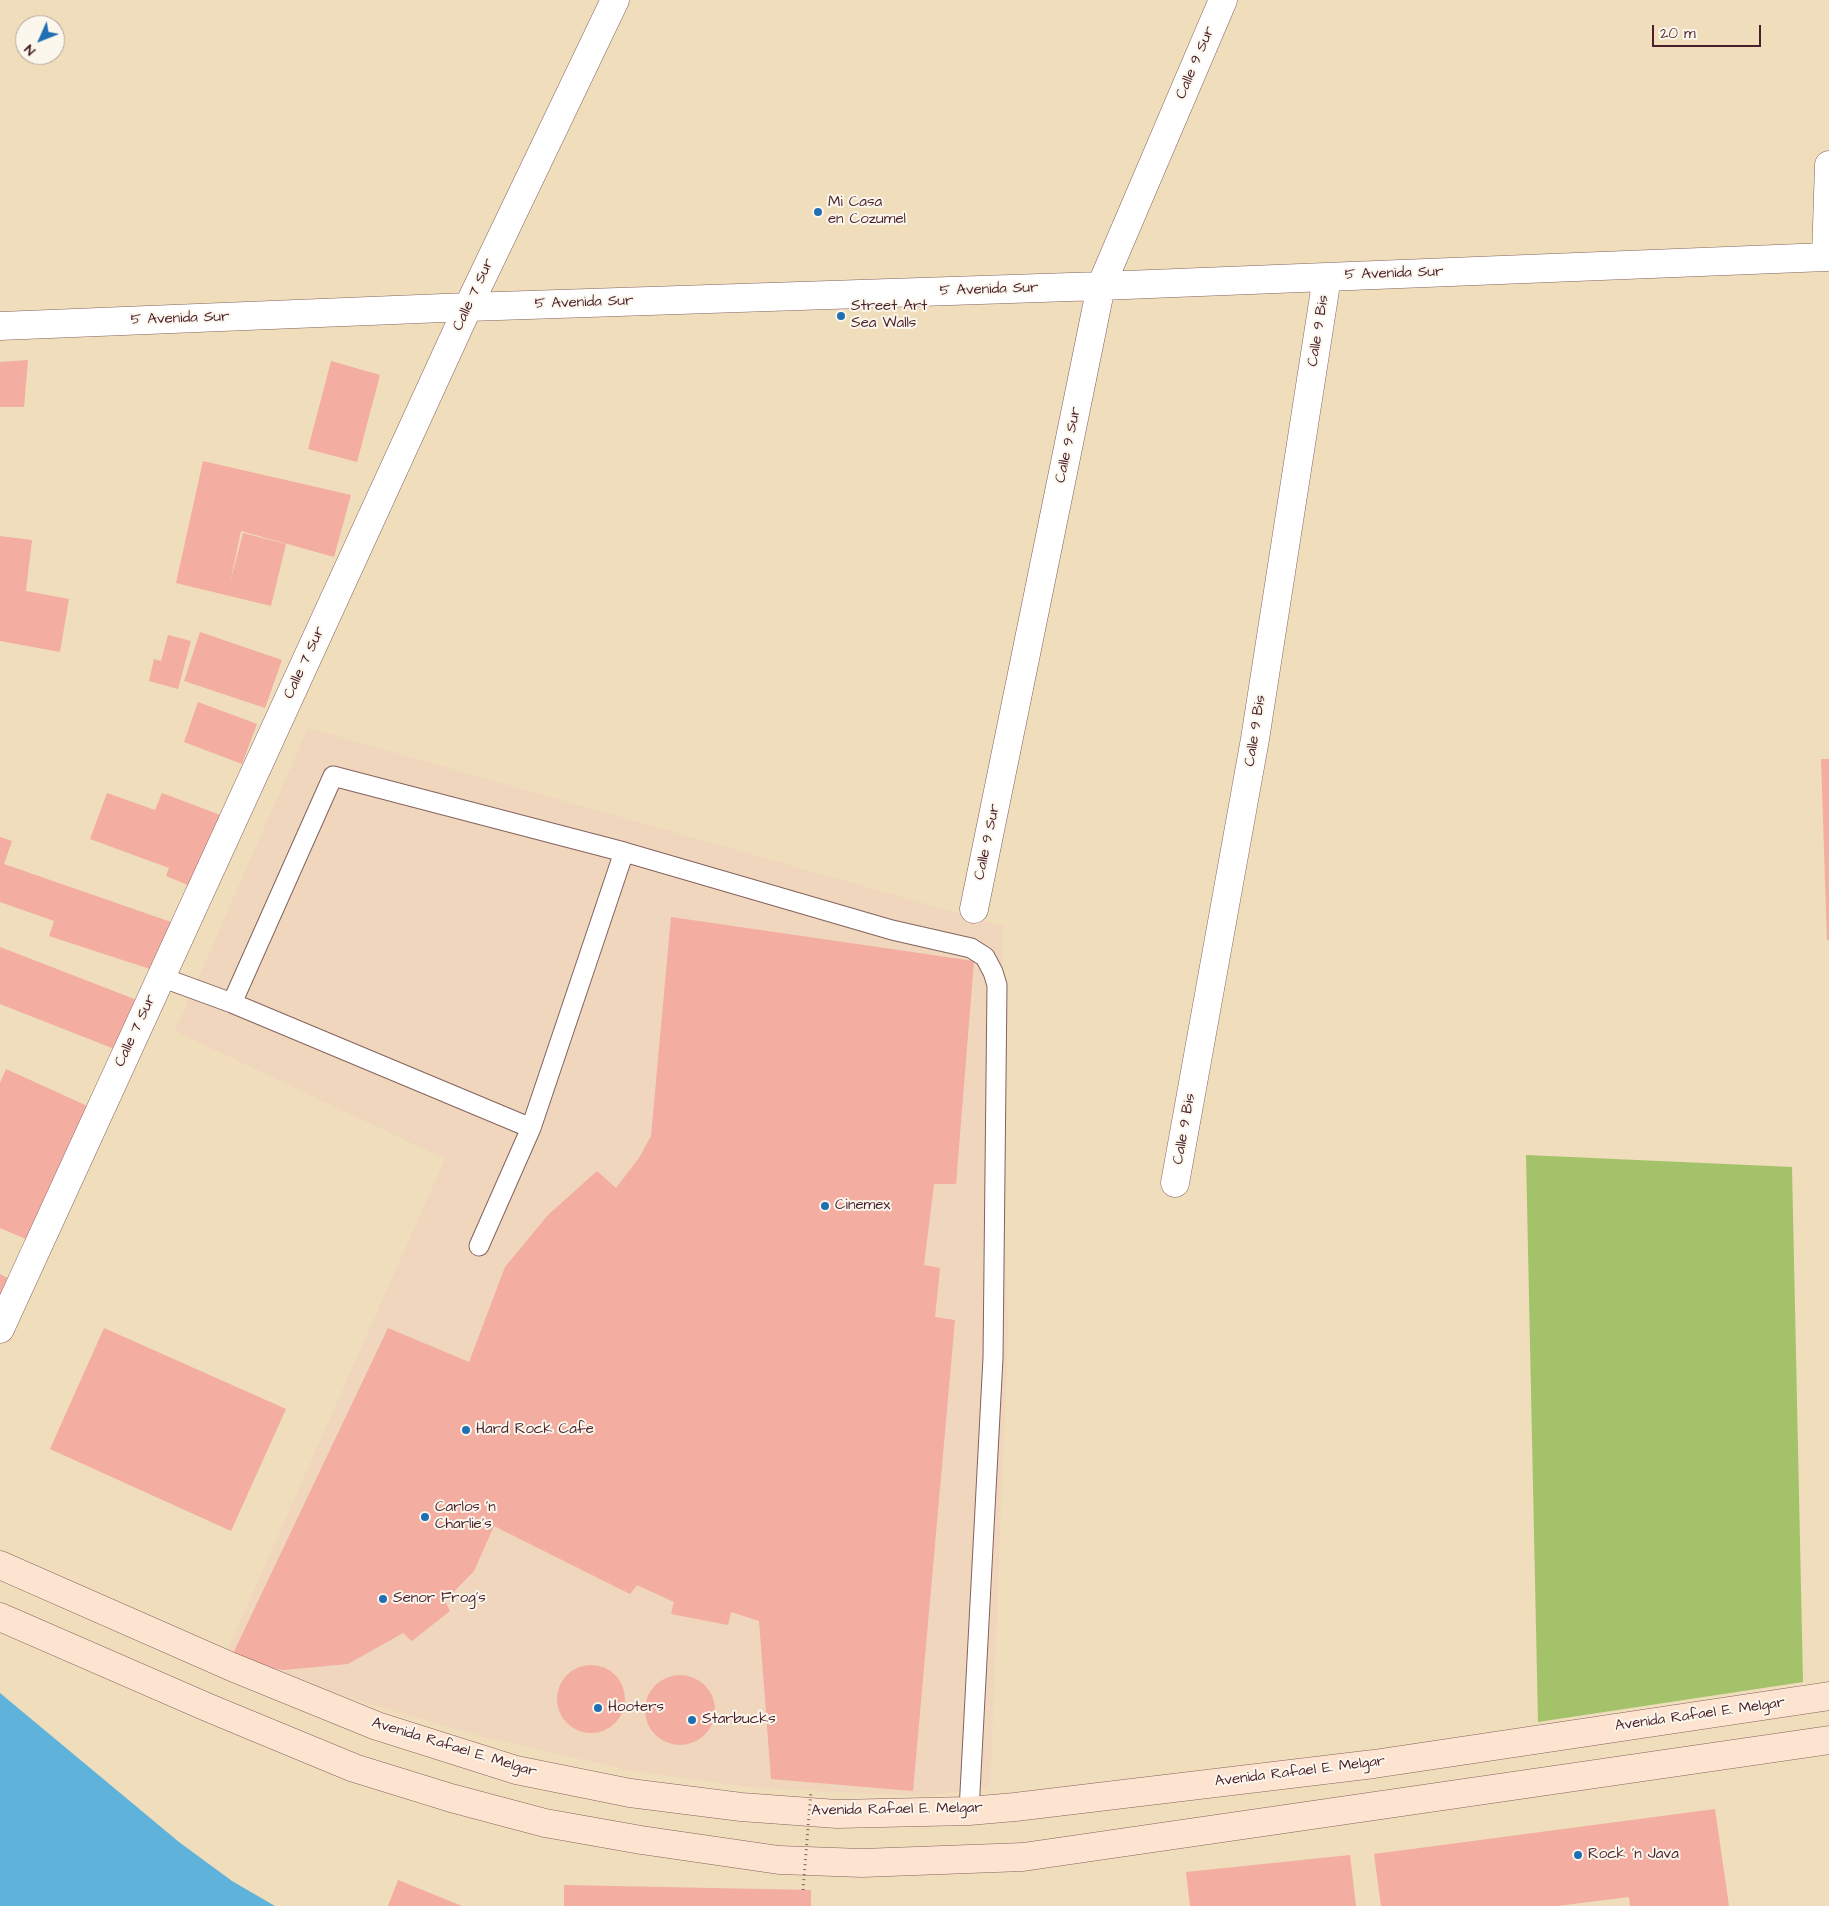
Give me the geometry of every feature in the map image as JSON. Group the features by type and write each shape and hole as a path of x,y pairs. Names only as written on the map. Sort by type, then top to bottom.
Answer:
{"main road":[{"name":"Avenida Rafael E. Melgar","path":"0,1565 232,1667 377,1726 516,1770 630,1793 741,1807 837,1814 968,1811 1025,1806 1374,1764 1829,1696"},
{"path":"0,1617 354,1768 451,1798 545,1823 641,1840 779,1860 862,1863 1022,1857 1829,1740"}],"street":[{"name":"Calle 7 Sur","path":"0,1329 468,307 615,0"},
{"name":"Calle 9 Sur","path":"974,909 1101,286 1223,0"},
{"name":"5 Avenida Sur","path":"0,326 468,307 1101,286 1826,257 1829,165"},
{"name":"Calle 9 Bis","path":"1175,1183 1255,739 1327,277"}],"lane":[{"path":"232,1003 333,776 624,852 892,930 971,948 985,957 997,985 993,1358 968,1811"},
{"path":"479,1246 531,1128 624,852"},
{"path":"161,977 232,1003 531,1128"}],"path":[{"path":"803,1890 811,1791"}],"shaded area":[{"path":"308,728 1003,926 999,1075 1008,1333 990,1787 925,1796 757,1788 628,1770 479,1736 223,1660 445,1159 175,1031"}],"green space":[{"path":"1526,1155 1792,1167 1803,1682 1538,1722"}],"water":[{"path":"0,1693 179,1842 232,1881 275,1906 0,1906"}],"building":[{"path":"28,360 24,407 0,407 0,362"},
{"path":"331,361 380,375 357,462 308,449"},
{"path":"203,461 351,495 334,557 241,531 230,583 243,533 286,544 271,606 176,583"},
{"path":"0,536 32,540 26,591 69,599 60,652 0,641"},
{"path":"200,632 282,660 265,708 184,681"},
{"path":"168,635 191,641 178,689 149,681 154,659 161,661"},
{"path":"198,702 257,724 242,764 184,742"},
{"path":"1821,759 1829,759 1829,940 1827,940"},
{"path":"107,793 155,810 162,793 223,816 195,888 166,876 169,868 90,839"},
{"path":"0,837 12,841 4,864 171,922 156,971 49,936 54,921 0,902"},
{"path":"671,917 974,961 956,1184 934,1184 924,1265 940,1268 935,1317 955,1320 913,1791 771,1779 759,1621 731,1612 728,1625 671,1614 674,1602 637,1585 630,1594 494,1526 474,1571 445,1601 450,1611 412,1641 403,1633 348,1664 283,1670 230,1660 388,1328 469,1362 505,1267 548,1215 597,1171 616,1188 639,1158 651,1136"},
{"path":"0,947 137,1000 117,1050 0,1004"},
{"path":"6,1069 94,1109 35,1243 0,1228 0,1083"},
{"path":"0,1274 8,1278 0,1296"},
{"path":"104,1328 286,1409 231,1531 50,1449"},
{"path":"591,1665 604,1668 615,1675 622,1686 625,1699 622,1712 615,1723 604,1730 591,1733 578,1730 567,1723 560,1712 557,1699 560,1686 567,1675 578,1668"},
{"path":"687,1675 700,1681 709,1690 713,1696 715,1710 713,1724 705,1735 694,1743 673,1745 666,1743 655,1735 647,1724 645,1703 647,1696 655,1685 666,1677"},
{"path":"1715,1809 1729,1906 1630,1906 1629,1897 1557,1906 1381,1906 1374,1854"},
{"path":"1350,1855 1356,1906 1190,1906 1186,1872"},
{"path":"398,1880 462,1906 388,1906"},
{"path":"564,1885 811,1890 811,1906 564,1906"}],"place":[{"name":"Mi Casa en Cozumel","path":"818,212"},
{"name":"Street Art Sea Walls","path":"841,316"},
{"name":"Cinemex","path":"825,1206"},
{"name":"Hard Rock Cafe","path":"466,1430"},
{"name":"Carlos 'n Charlie's","path":"425,1517"},
{"name":"Senor Frog's","path":"383,1599"},
{"name":"Hooters","path":"598,1708"},
{"name":"Starbucks","path":"692,1720"},
{"name":"Rock 'n Java","path":"1578,1855"}]}
